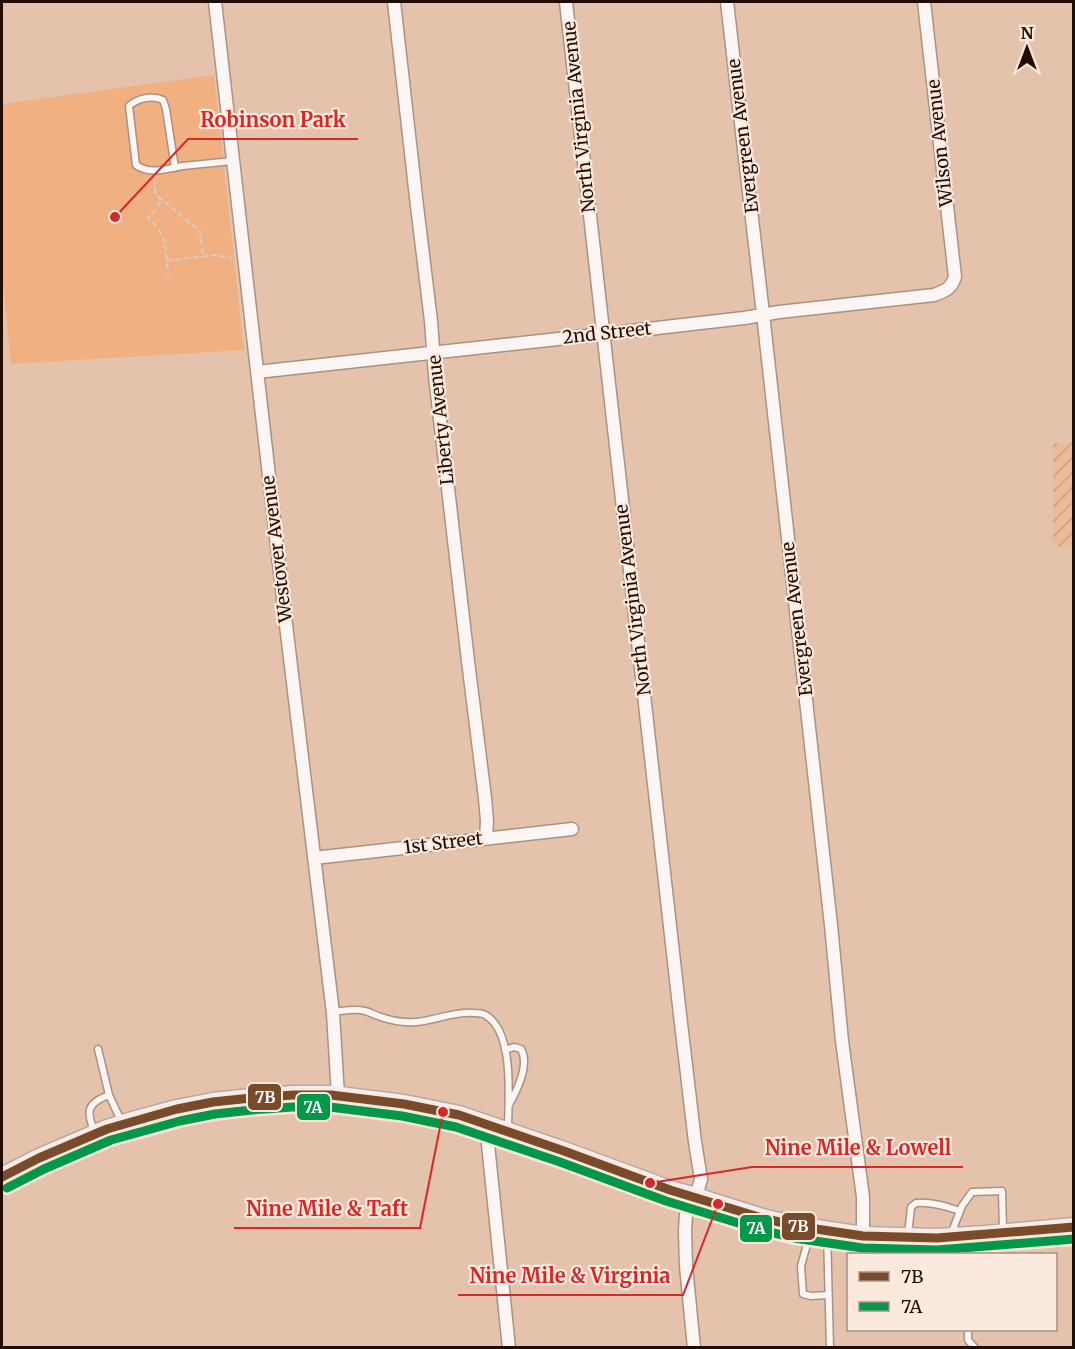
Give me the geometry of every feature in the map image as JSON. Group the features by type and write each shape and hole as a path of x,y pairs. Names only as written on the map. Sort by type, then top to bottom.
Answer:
{"main road":[{"path":"2,1177 95,1134 177,1109 213,1102 293,1095 338,1096 404,1104 459,1115 670,1190 762,1218 818,1229 863,1236 949,1237 968,1245 1004,1234 1074,1227"}],"street":[{"name":"Westover Avenue","path":"215,2 333,1012 338,1096"},
{"name":"Liberty Avenue","path":"394,2 485,798 486,838"},
{"name":"North Virginia Avenue","path":"566,2 680,1015 695,1142 702,1179 696,1197 686,1214 685,1231 686,1266 697,1345"},
{"name":"Evergreen Avenue","path":"727,2 829,904 842,1041 863,1197 863,1236"},
{"name":"Wilson Avenue","path":"924,2 955,277 953,284"},
{"name":"2nd Street","path":"257,372 934,295 944,292 953,284"},
{"name":"1st Street","path":"314,858 572,829"},
{"path":"486,1125 509,1347"}],"lane":[{"path":"175,168 163,100 156,97 135,100 129,106 136,165 143,170 175,168 232,161"},
{"path":"333,1012 365,1011 380,1017 416,1022 471,1012 486,1014 499,1027 505,1050 508,1078 508,1132"},
{"path":"505,1050 514,1047 521,1049 525,1055 520,1085 508,1107"},
{"path":"98,1049 109,1095 122,1124"},
{"path":"95,1134 89,1117 91,1106 99,1099 109,1095"},
{"path":"949,1237 962,1206 972,1192 1002,1191 1004,1234"},
{"path":"908,1238 911,1208 916,1203 934,1203 960,1211"},
{"path":"818,1229 828,1295 830,1347"},
{"path":"818,1229 806,1248 801,1266 803,1294 828,1295"},
{"path":"968,1331 968,1340 975,1347"}],"path":[{"path":"154,170 155,192 162,201 200,231 203,256"},
{"path":"162,201 148,219 157,226 164,237 168,275"},
{"path":"166,261 215,255 232,258 244,256"}],"shaded area":[{"path":"214,75 244,350 11,364 2,276 2,104"},
{"path":"1053,443 1073,443 1073,547 1053,547"}],"transit line":[{"name":"7B","path":"2,1177 39,1158 107,1129 177,1109 251,1098 331,1095 404,1104 459,1115 670,1190 796,1226 863,1236 937,1238 1074,1227"},
{"name":"7A","path":"7,1188 111,1140 180,1121 252,1110 330,1107 402,1116 456,1127 666,1201 794,1238 863,1248 937,1250 1074,1239"}],"place":[{"name":"Robinson Park","path":"115,217"},
{"name":"Nine Mile & Taft","path":"443,1112"},
{"name":"Nine Mile & Lowell","path":"650,1183"},
{"name":"Nine Mile & Virginia","path":"718,1204"}]}
